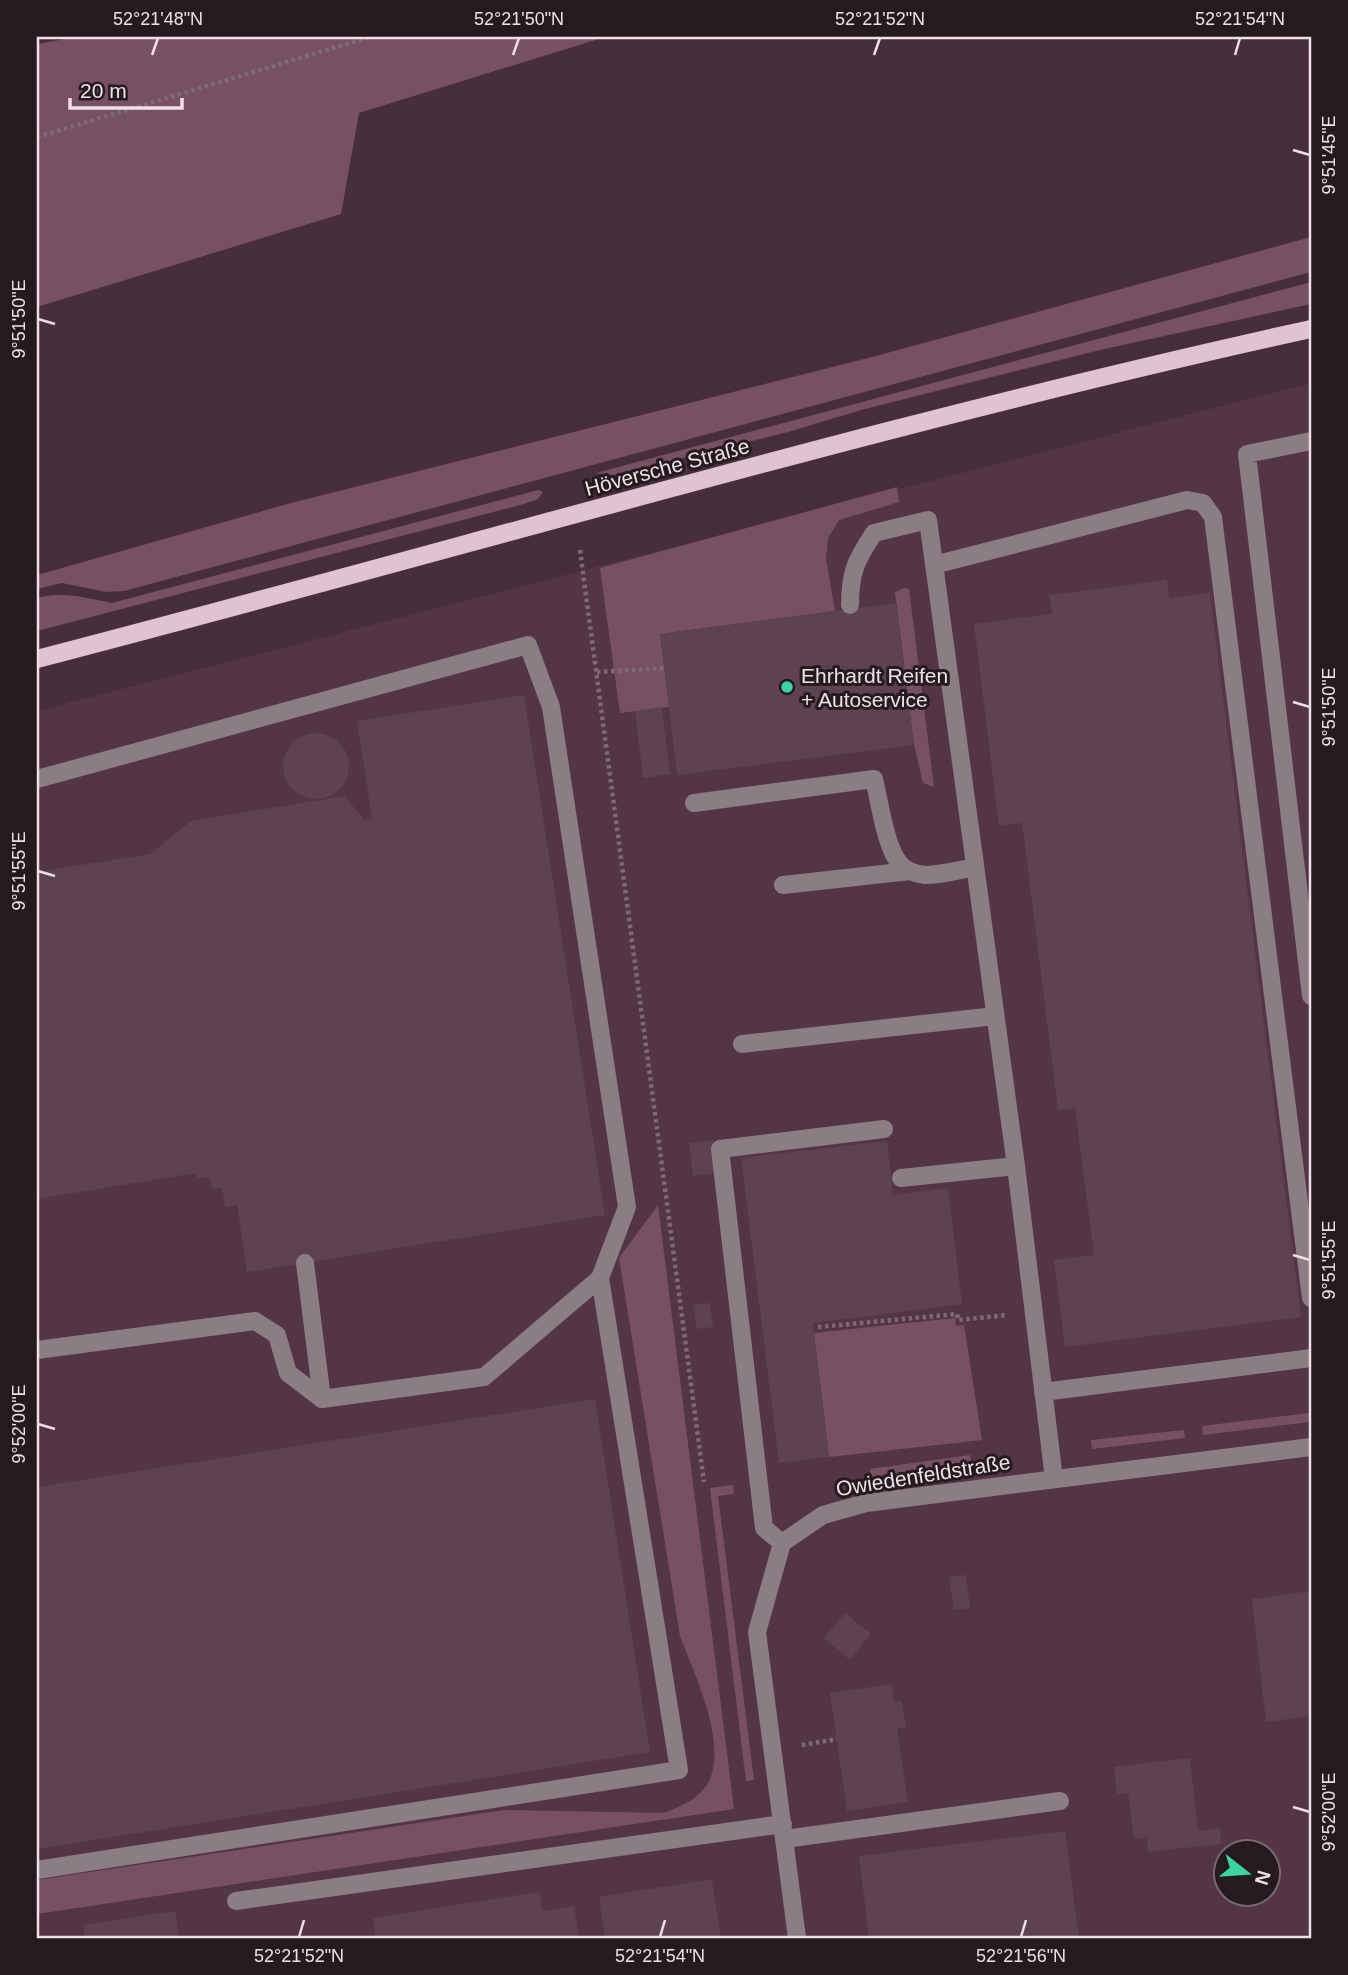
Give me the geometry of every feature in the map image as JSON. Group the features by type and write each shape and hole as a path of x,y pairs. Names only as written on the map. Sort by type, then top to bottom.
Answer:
{"main road":[{"name":"Höversche Straße","path":"37,659 915,424 1311,329"}],"street":[{"path":"1311,441 1247,454 1311,996"},
{"path":"934,565 1187,500 1203,503 1213,517 1311,1298"},
{"path":"850,605 850,580 859,556 874,533 928,520 1016,1166 1054,1479"},
{"path":"37,779 528,645 551,707 626,1207 600,1278 678,1770 37,1870"},
{"path":"694,803 874,779 893,851 901,865 911,872"},
{"path":"783,885 911,872 924,875 944,874 975,867"},
{"path":"742,1044 995,1016"},
{"path":"797,1938 757,1632 782,1544 764,1528 720,1149 884,1129"},
{"path":"901,1178 1016,1166"},
{"path":"305,1263 321,1399"},
{"path":"37,1350 255,1321 277,1335 288,1373 321,1399 484,1377 600,1278"},
{"path":"1043,1392 1311,1358"},
{"name":"Owiedenfeldstraße","path":"782,1544 823,1515 866,1503 1311,1447"},
{"path":"236,1901 784,1832 1060,1801"}],"path":[{"path":"37,137 370,37"},
{"path":"580,550 704,1482"},
{"path":"597,672 664,668"},
{"path":"818,1327 957,1314 958,1320 1034,1312"},
{"path":"802,1745 837,1739"}],"shaded area":[{"path":"76,37 605,37 359,113 341,214 37,307 37,44"},
{"path":"1311,237 1311,272 124,591 106,592 62,583 37,589 37,575 291,503 876,356"},
{"path":"1311,282 1311,304 1100,350 613,475 596,473"},
{"path":"1311,383 1311,1938 37,1938 37,711"},
{"path":"897,487 899,502 839,520 828,538 826,559 835,611 660,634 669,707 620,713 600,568"},
{"path":"538,490 543,492 538,499 524,504 37,631 37,598 65,595 112,603"},
{"path":"909,589 934,787 923,783 914,745 895,592"},
{"path":"658,1205 734,1809 37,1914 37,1880 505,1810 664,1813 700,1794 708,1783 713,1767 712,1730 701,1689 680,1636 619,1258"},
{"path":"955,1318 956,1326 964,1325 982,1440 829,1457 814,1333"},
{"path":"1309,1413 1310,1422 1203,1435 1202,1426"},
{"path":"1184,1430 1185,1438 1092,1449 1091,1440"},
{"path":"970,1455 971,1463 871,1477 870,1469"},
{"path":"733,1485 734,1494 718,1496 754,1780 746,1781 710,1488"}],"building":[{"path":"1167,580 1169,598 1210,593 1301,1317 1065,1347 1054,1260 1094,1255 1075,1108 1058,1110 1022,823 999,826 974,624 1052,614 1049,595"},
{"name":"Ehrhardt Reifen + Autoservice","path":"896,603 914,745 677,775 660,634"},
{"path":"524,695 605,1215 247,1272 237,1205 225,1207 222,1188 212,1189 210,1177 197,1179 196,1173 37,1199 37,872 150,854 191,821 345,796 364,820 372,819 357,721"},
{"path":"662,707 670,774 643,778 635,711"},
{"path":"310,733 322,733 334,738 344,748 349,766 347,779 334,794 322,799 310,799 298,794 288,784 283,772 283,760 288,748 298,738"},
{"path":"713,1140 717,1173 693,1176 689,1143"},
{"path":"887,1141 893,1195 948,1188 962,1304 813,1323 829,1457 779,1463 741,1158"},
{"path":"710,1303 713,1327 697,1329 693,1305"},
{"path":"595,1399 650,1752 37,1849 37,1487"},
{"path":"966,1575 970,1608 954,1610 949,1577"},
{"path":"1311,1591 1311,1716 1266,1722 1252,1599"},
{"path":"845,1613 871,1634 850,1660 824,1638"},
{"path":"892,1684 894,1702 902,1701 906,1727 897,1728 908,1802 847,1811 830,1693"},
{"path":"1190,1758 1198,1831 1220,1828 1221,1839 1212,1839 1212,1845 1148,1852 1147,1837 1134,1839 1128,1793 1117,1795 1114,1767"},
{"path":"1065,1831 1079,1938 869,1938 859,1856"},
{"path":"712,1879 721,1938 605,1938 599,1897"},
{"path":"539,1892 543,1911 574,1906 579,1938 376,1938 373,1918"},
{"path":"175,1911 179,1938 85,1938 83,1925"}],"place":[{"name":"Ehrhardt Reifen + Autoservice","path":"787,687"}]}
